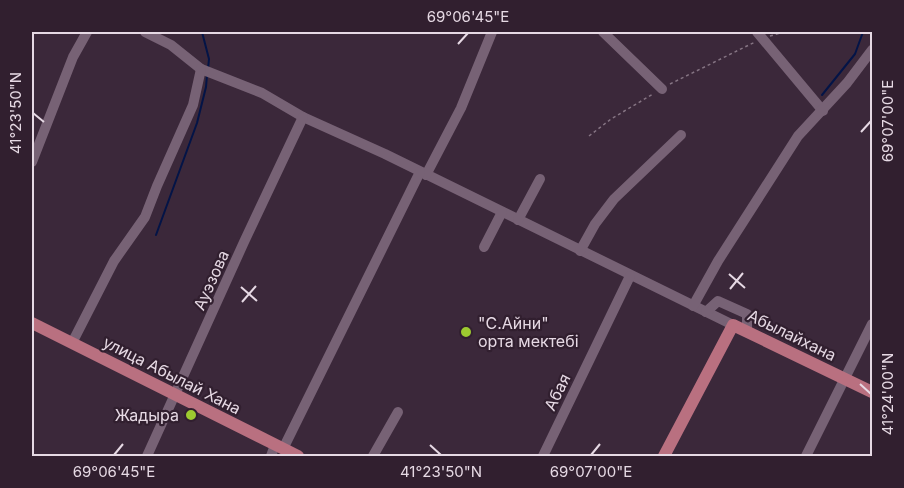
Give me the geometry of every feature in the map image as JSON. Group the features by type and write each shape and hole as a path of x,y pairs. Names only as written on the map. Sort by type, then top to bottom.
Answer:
{"main road":[{"name":"улица Абылай Хана","path":"32,323 176,395 277,450 298,456"},
{"name":"Абылайхана","path":"664,456 733,325 873,392"}],"street":[{"path":"32,162 73,57 87,32"},
{"path":"146,32 171,45 201,69 261,93 303,117 423,173 733,325"},
{"path":"277,450 423,173 461,108 492,32"},
{"path":"603,32 662,89"},
{"path":"760,35 822,111"},
{"path":"693,306 718,261 798,136 873,50"},
{"path":"72,343 114,261 145,217 193,105 201,69"},
{"name":"Ауэзова","path":"147,456 303,117"},
{"path":"580,251 595,224 614,199 681,135"},
{"path":"518,220 540,179"},
{"path":"484,247 502,212"},
{"name":"Абая","path":"543,456 630,276"},
{"path":"706,312 718,301 747,314 747,331"},
{"path":"806,456 873,324"},
{"path":"373,456 398,412"}],"path":[{"path":"589,136 612,119 662,89 760,35 784,32"}],"waterway":[{"path":"202,32 209,59 208,69"},
{"path":"822,95 855,54 863,32"},
{"path":"156,235 197,123 207,75"}],"place":[{"name":"\"С.Айни\" орта мектебі","path":"466,332"},
{"name":"Жадыра","path":"191,415"}]}
